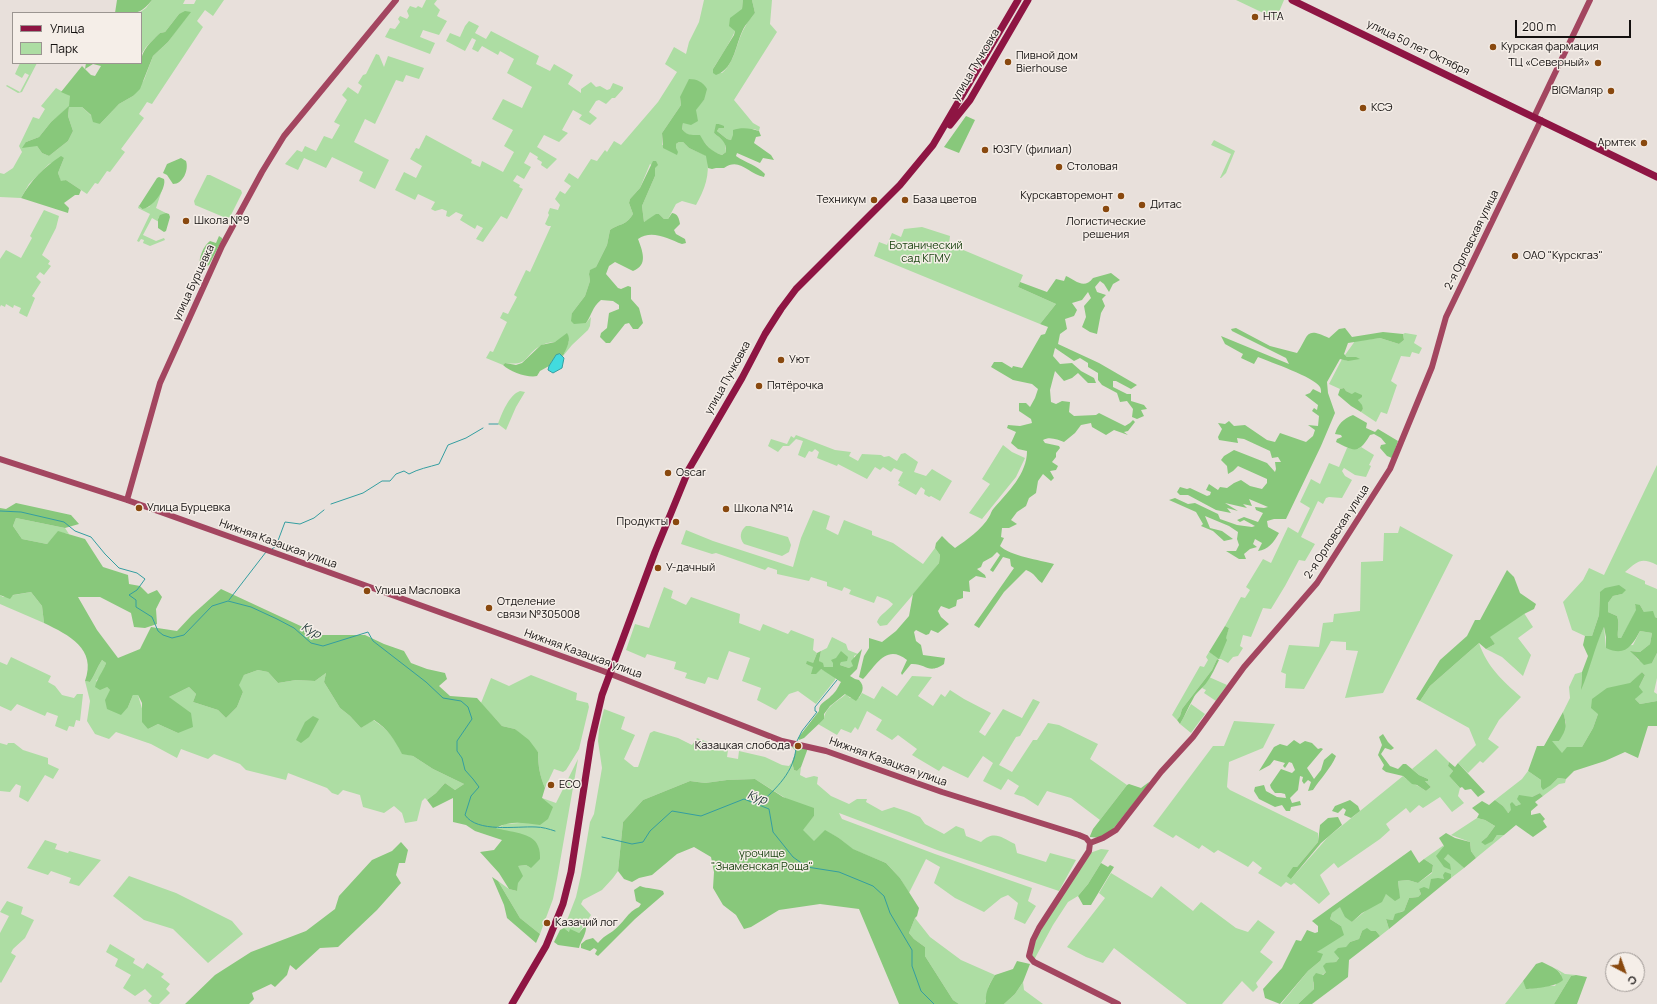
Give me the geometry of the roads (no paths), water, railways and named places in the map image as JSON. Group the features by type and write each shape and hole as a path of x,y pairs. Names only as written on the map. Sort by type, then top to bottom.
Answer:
{"main road":[{"name":"улица Пучковка","path":"938,139 1018,0"},
{"name":"улица Пучковка","path":"512,1004 546,946 563,904 571,872 591,742 602,695 655,552 690,469 730,400 771,323 796,289 898,188 970,100 1028,0"},
{"name":"улица 50 лет Октября","path":"1292,0 1657,177"},
{"path":"994,42 1001,46"}],"street":[{"name":"улица Бурцевка","path":"128,500 160,383 209,272 236,219 284,136 396,0"},
{"path":"1534,117 1590,0"},
{"name":"2-я Орловская улица","path":"1090,844 1116,830 1161,772 1193,737 1244,667 1317,583 1390,468 1432,367 1446,317 1541,120"},
{"name":"Нижняя Казацкая улица","path":"0,459 128,500 610,674 782,741 826,751 942,792 1079,835 1086,838 1090,844"},
{"path":"1090,844 1089,851 1039,928 1029,951 1031,959 1118,1004"}],"water":[{"path":"560,354 564,358 562,368 553,373 548,370 549,366 556,355"}],"waterway":[{"path":"489,424 498,424"},
{"path":"331,504 363,493 382,481 390,481 396,474 404,471 409,474 420,469 439,464 448,445 466,438 483,428"},
{"path":"272,549 276,546 285,522 300,524 314,518 324,510"},
{"name":"Кур","path":"0,511 21,512 64,522 75,531 91,537 119,568 137,573 145,579 137,590 129,595 136,600 136,607 152,617 158,631 163,635 172,638 184,635 212,606 228,601 251,607 277,619 294,628 311,643 323,646 368,632 373,641 426,682 443,698 461,701 468,707 472,719 457,741 457,751 462,758 465,770 479,787 471,796 465,815 471,821 487,826 508,828 538,827 555,831"},
{"path":"229,600 266,552"},
{"path":"797,741 802,731 817,712 815,711 815,707 837,680"},
{"path":"759,804 784,779 792,764 796,747"},
{"name":"Кур","path":"602,837 632,844 643,842 650,831 672,811 701,816 744,799 769,809 773,832 793,857 807,867 839,872 873,886 884,896 890,913 912,950 912,966 921,991 934,1004"}],"place":[{"name":"НТА","path":"1255,17"},
{"name":"Курская фармация","path":"1493,47"},
{"name":"Пивной дом Bierhouse","path":"1008,62"},
{"name":"ТЦ «Северный»","path":"1598,63"},
{"name":"BIGМаляр","path":"1611,91"},
{"name":"КСЭ","path":"1363,108"},
{"name":"Армтек","path":"1644,143"},
{"name":"ЮЗГУ (филиал)","path":"985,150"},
{"name":"Столовая","path":"1059,167"},
{"name":"Курскавторемонт","path":"1121,196"},
{"name":"Техникум","path":"874,200"},
{"name":"База цветов","path":"905,200"},
{"name":"Дитас","path":"1142,205"},
{"name":"Логистические решения","path":"1106,209"},
{"name":"Школа №9","path":"186,221"},
{"name":"ОАО \"Курскгаз\"","path":"1515,256"},
{"name":"Уют","path":"781,360"},
{"name":"Пятёрочка","path":"759,386"},
{"name":"Oscar","path":"668,473"},
{"name":"Улица Бурцевка","path":"139,508"},
{"name":"Школа №14","path":"726,509"},
{"name":"Продукты","path":"676,522"},
{"name":"У-дачный","path":"658,568"},
{"name":"Улица Масловка","path":"367,591"},
{"name":"Отделение связи №305008","path":"489,608"},
{"name":"Казацкая слобода","path":"798,746"},
{"name":"ECO","path":"551,785"},
{"name":"Казачий лог","path":"547,923"}],"park label":[{"name":"Ботанический сад КГМУ","path":"926,252"},
{"name":"урочище \"Знаменская Роща\"","path":"762,860"}]}
